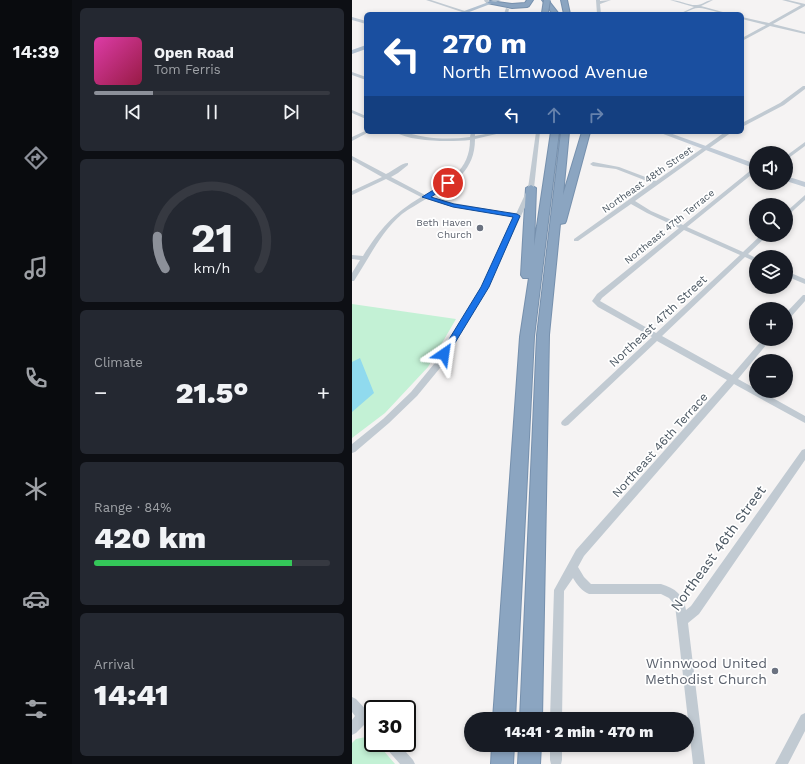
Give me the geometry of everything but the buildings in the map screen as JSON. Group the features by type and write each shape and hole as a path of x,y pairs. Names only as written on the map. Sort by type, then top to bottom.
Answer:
{"highway":[{"path":"490,1 519,6 527,4 530,0 533,7"},
{"path":"545,12 546,0"},
{"path":"546,0 555,12"},
{"path":"564,0 567,12"},
{"path":"504,712 527,337 555,134"},
{"path":"530,712 542,334 565,134"},
{"path":"552,254 585,134"},
{"path":"527,337 524,320 531,188"},
{"path":"502,764 503,752"},
{"path":"529,764 530,752"}],"main road":[{"path":"466,12 490,1 500,0"},
{"path":"352,15 364,19"},
{"path":"352,18 364,22"},
{"path":"352,52 364,48"},
{"path":"667,134 749,165"},
{"path":"793,181 805,185"}],"street":[{"path":"428,0 466,12"},
{"path":"599,12 598,1 609,0"},
{"path":"672,0 720,12"},
{"path":"685,12 711,0"},
{"path":"744,39 804,5 784,0"},
{"path":"744,18 805,33"},
{"path":"352,73 364,78"},
{"path":"744,124 782,104 805,87"},
{"path":"352,111 364,117"},
{"path":"352,139 364,133"},
{"path":"406,134 430,139 471,139 494,134"},
{"path":"352,279 364,258 392,220 448,183 463,171 472,156 473,146 471,139 472,134"},
{"path":"352,449 392,416 414,394 437,366 485,287 531,188 538,134"},
{"name":"Northeast 48th Street","path":"576,240 726,134"},
{"path":"793,153 805,144"},
{"path":"352,158 413,192 425,197 453,205 517,216"},
{"path":"352,193 396,172 406,164"},
{"path":"593,164 617,168 656,183"},
{"name":"Northeast 47th Terrace","path":"658,337 596,301 599,296 749,174"},
{"path":"793,208 805,197"},
{"path":"631,201 649,212 749,256"},
{"name":"Northeast 47th Street","path":"565,423 758,242"},
{"path":"352,257 364,258"},
{"path":"793,276 805,282"},
{"path":"793,310 805,297"},
{"path":"658,337 805,420"},
{"name":"Northeast 46th Terrace","path":"556,712 559,590 580,553 761,346"},
{"name":"Northeast 46th Street","path":"700,764 682,621 695,610 805,453"},
{"path":"572,568 580,582 589,589 661,589 667,591 677,598 682,621"},
{"path":"352,703 363,716 352,729"},
{"path":"781,764 805,721"},
{"path":"398,752 409,764"},
{"path":"556,752 556,760"}],"green space":[{"path":"352,304 456,319 428,367 385,413 352,438"},
{"path":"364,737 364,752 385,752 395,764 352,764 352,743 356,739"}],"water":[{"path":"360,358 374,393 352,412 352,362"}],"place":[{"name":"Beth Haven Church","path":"480,228"},
{"name":"Winnwood United Methodist Church","path":"775,671"}],"route":[{"path":"444,354 485,287 517,216 447,204 425,197 448,183"}]}
